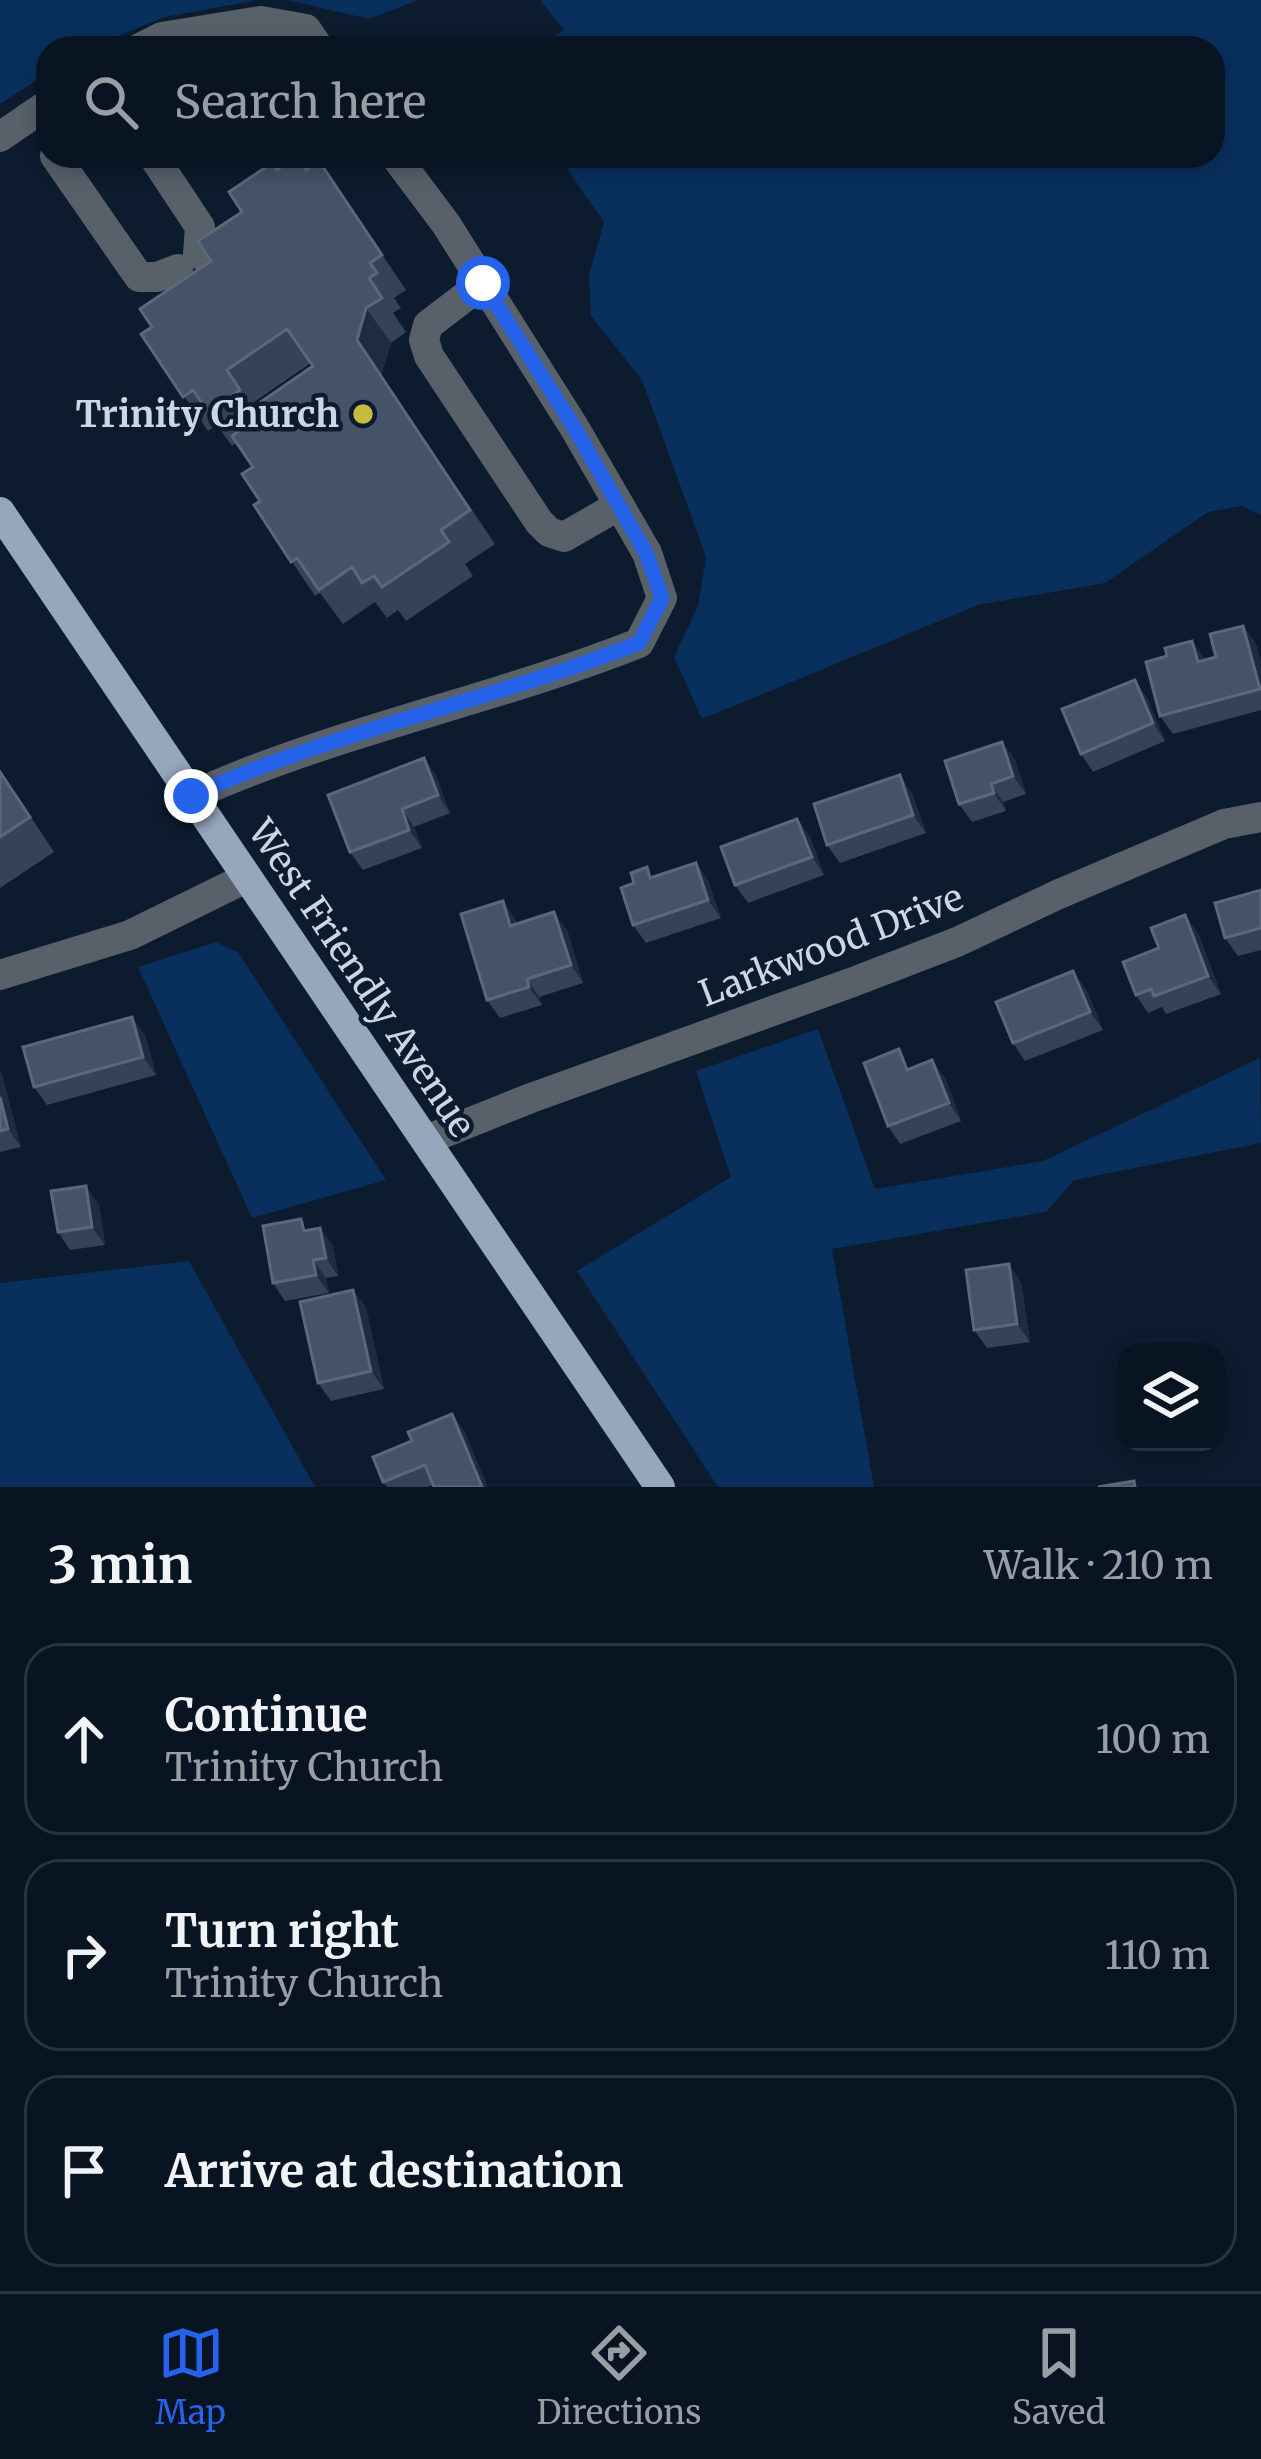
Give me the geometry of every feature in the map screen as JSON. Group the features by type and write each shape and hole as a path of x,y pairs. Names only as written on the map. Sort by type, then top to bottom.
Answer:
{"main road":[{"name":"West Friendly Avenue","path":"0,512 661,1487"}],"street":[{"path":"168,36 261,21 306,29 311,36"},
{"path":"0,137 36,112"},
{"path":"63,168 139,277 157,277 188,262 200,227 161,168"},
{"path":"191,796 253,768 575,668 639,643 662,598 646,553 574,427 446,224 404,168"},
{"path":"483,283 428,325 424,340 429,356 549,532 564,537 618,506"},
{"name":"Larkwood Drive","path":"426,1140 895,966 1224,824 1261,817"},
{"path":"0,975 130,935 246,878"}],"shaded area":[{"path":"0,0 257,0 165,17 118,36 36,36 36,81 0,104"},
{"path":"287,0 418,0 369,19"},
{"path":"540,0 1261,0 1261,515 1242,506 1208,512 1105,583 978,605 702,719 674,657 698,606 706,557 642,380 591,316 589,275 604,222 566,168 1225,168 1225,36 554,36 564,30"},
{"path":"216,942 238,952 386,1180 252,1218 138,967"},
{"path":"818,1029 875,1189 1043,1161 1260,1058 1261,1143 1074,1180 1046,1212 832,1249 874,1487 718,1487 577,1271 731,1177 696,1071"},
{"path":"189,1261 315,1487 0,1487 0,1283"}],"building":[{"name":"Trinity Church","path":"265,168 324,168 382,255 370,263 377,273 369,278 382,298 366,308 357,340 470,510 441,530 449,542 382,587 374,576 362,583 352,567 319,590 297,558 291,562 254,505 260,501 242,474 253,467 232,436 245,426 239,417 313,366 287,329 227,370 240,390 208,412 193,390 183,397 141,334 152,327 140,309 211,261 198,241 242,212 229,192"},
{"path":"1243,626 1260,689 1160,716 1146,662 1167,656 1165,648 1192,641 1198,662 1216,657 1210,634"},
{"path":"1135,680 1153,723 1081,754 1062,709"},
{"path":"1002,742 1013,776 991,784 994,793 959,804 945,761"},
{"path":"424,758 438,795 402,809 409,830 350,852 328,795"},
{"path":"0,772 30,817 0,837"},
{"path":"900,775 913,815 827,845 814,804"},
{"path":"797,819 812,857 735,885 721,847"},
{"path":"696,863 708,900 633,925 621,888 634,883 631,873 647,867 650,878"},
{"path":"1261,890 1261,928 1225,938 1215,903"},
{"path":"503,901 510,926 554,912 571,965 527,979 529,987 487,1000 461,914"},
{"path":"1185,915 1208,976 1154,996 1151,989 1136,995 1123,962 1159,948 1151,928"},
{"path":"1073,971 1090,1012 1013,1043 996,1002"},
{"path":"132,1017 143,1057 34,1087 23,1047"},
{"path":"899,1049 907,1070 932,1060 949,1103 888,1126 864,1063"},
{"path":"0,1097 8,1129 0,1131"},
{"path":"86,1186 92,1227 58,1232 51,1191"},
{"path":"301,1219 304,1231 320,1228 326,1258 313,1260 316,1275 273,1283 263,1226"},
{"path":"1009,1264 1017,1324 974,1330 966,1270"},
{"path":"353,1290 371,1371 318,1383 300,1302"},
{"path":"452,1414 482,1487 434,1487 425,1465 383,1482 373,1457 412,1441 408,1432"},
{"path":"1134,1481 1135,1487 1098,1487"}],"place":[{"name":"Trinity Church","path":"363,414"}],"route":[{"path":"191,796 253,768 575,668 639,643 662,598 646,553 483,283"}]}
